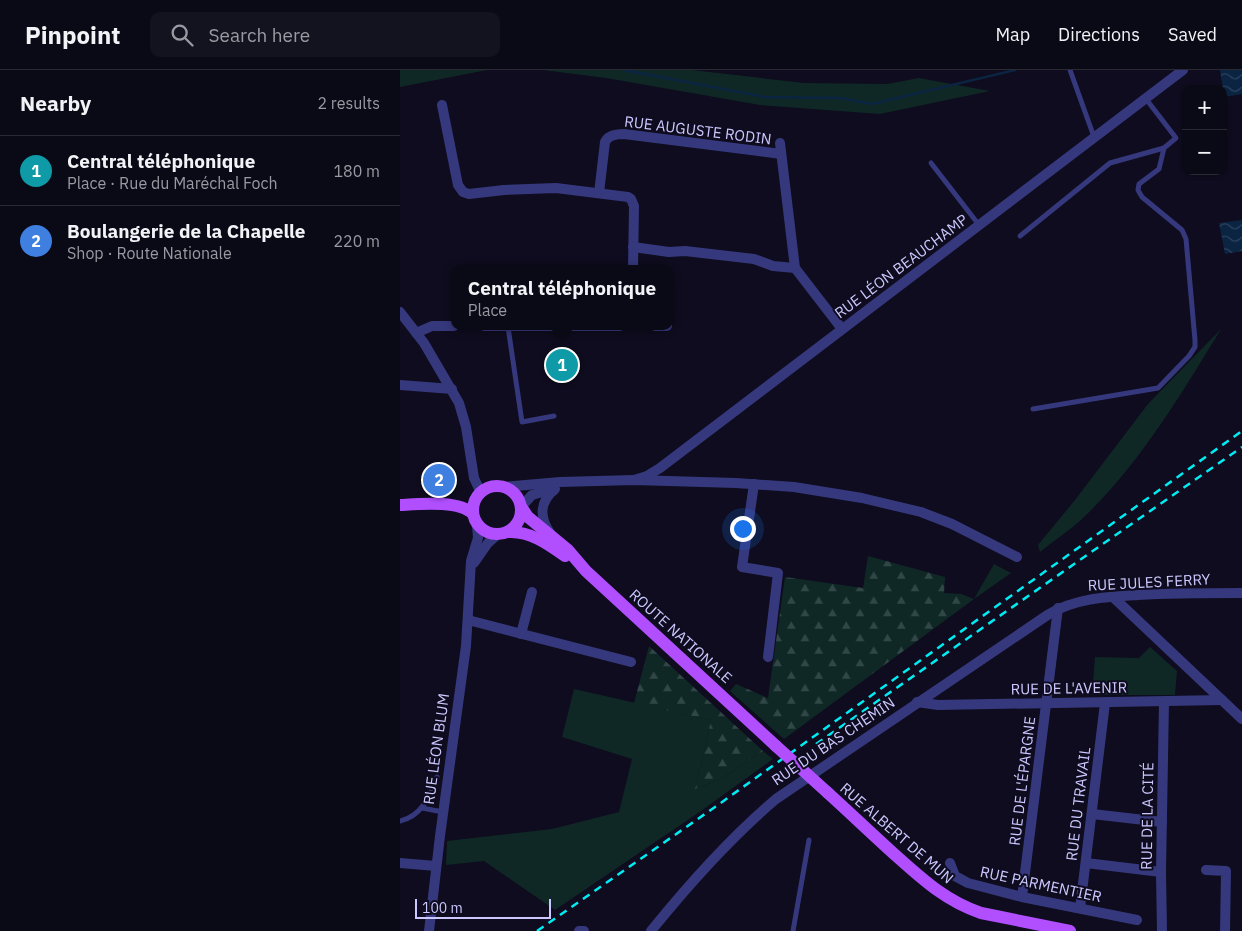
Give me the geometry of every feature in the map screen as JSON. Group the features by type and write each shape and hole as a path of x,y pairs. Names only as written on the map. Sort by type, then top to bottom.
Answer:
{"main road":[{"path":"400,505 424,504 468,509 486,532 503,533 518,523 521,507 515,493 504,487 424,504"},
{"path":"475,519 474,504 483,492"},
{"name":"ROUTE NATIONALE","path":"521,507 528,517 554,538 586,571 776,746"},
{"name":"ROUTE NATIONALE","path":"503,533 516,532 530,535 564,554 586,571"},
{"name":"RUE ALBERT DE MUN","path":"776,746 922,879 948,898 981,913 1070,931"}],"street":[{"name":"RUE LÉON BEAUCHAMP","path":"634,480 647,476 660,468 1183,70"},
{"path":"442,105 458,185 466,194 551,188 624,196 631,199 634,206 633,265"},
{"name":"RUE AUGUSTE RODIN","path":"599,193 605,142 608,138 617,134 781,154"},
{"path":"780,143 795,268 842,329"},
{"path":"633,247 754,259 773,266 795,268"},
{"path":"400,312 416,333 459,403 464,418 472,466 483,492"},
{"path":"416,333 432,326 451,326"},
{"path":"400,385 452,389"},
{"path":"504,487 560,482 583,483 634,480 754,484 830,493 921,512 952,524 1017,557"},
{"path":"521,507 534,494 583,483"},
{"path":"754,484 742,567 778,573 768,657"},
{"name":"ROUTE NATIONALE","path":"554,538 544,522 542,509 546,498 556,488"},
{"name":"RUE LÉON BLUM","path":"429,931 468,620 470,571 478,538 475,519"},
{"name":"RUE LÉON BLUM","path":"470,571 484,547 503,533"},
{"path":"521,634 532,592"},
{"name":"RUE JULES FERRY","path":"1058,608 1090,598 1242,593"},
{"path":"1113,597 1242,719"},
{"name":"RUE DU BAS CHEMIN","path":"651,931 710,862 761,811 787,790 1058,608"},
{"name":"RUE DE L'ÉPARGNE","path":"1022,897 1058,608"},
{"path":"468,620 631,662"},
{"name":"RUE DE L'AVENIR","path":"917,702 938,705 1222,700"},
{"name":"RUE DE LA CITÉ","path":"1162,931 1161,872 1164,702"},
{"name":"RUE DU TRAVAIL","path":"1080,908 1105,703"},
{"path":"1092,814 1162,822"},
{"path":"400,863 436,866"},
{"name":"RUE PARMENTIER","path":"950,863 952,871 960,880 1022,897 1137,920"},
{"path":"1086,863 1161,872"},
{"path":"1206,870 1226,871 1225,931"},
{"path":"579,931 584,931"}],"lane":[{"path":"1070,70 1094,138"},
{"path":"1020,236 1110,163 1164,148 1176,138 1146,99"},
{"path":"1033,409 1158,388 1189,356 1195,347 1196,340 1186,239 1182,230 1142,197 1138,190 1138,184 1159,169 1164,148"},
{"path":"931,163 979,225"},
{"path":"508,330 522,422 554,416"},
{"path":"400,821 413,817 422,808 437,777"},
{"path":"422,808 443,812"},
{"path":"793,931 810,840"}],"green space":[{"path":"400,70 487,70 400,87"},
{"path":"543,70 692,70 804,83 887,84 919,78 990,91 880,114 760,105 606,78"},
{"path":"1221,329 1158,429 1122,476 1082,519 1040,552 1038,545 1148,404"},
{"path":"868,556 945,577 944,593 961,594 974,599 784,739 730,691 736,684 768,698 785,577 863,588"},
{"path":"994,564 1011,573 974,599"},
{"path":"649,646 763,751 721,779 695,789 711,720 634,703"},
{"path":"1150,647 1177,671 1175,695 1092,695 1095,657 1139,658"},
{"path":"574,689 711,720 695,789 721,779 763,751 773,759 701,811 555,910 484,861 446,865 447,841 552,829 619,812 632,759 562,737"}],"water":[{"path":"1220,70 1242,70 1242,94 1227,96 1227,85 1222,85"},
{"path":"1242,220 1242,251 1225,254 1219,223"}],"waterway":[{"path":"624,70 765,97 840,98 872,104 1015,70"}],"railway":[{"path":"537,931 715,807 1242,431"},
{"path":"816,744 1242,447"}],"place":[{"name":"Central téléphonique","path":"562,365"},
{"name":"Boulangerie de la Chapelle","path":"439,480"}]}
